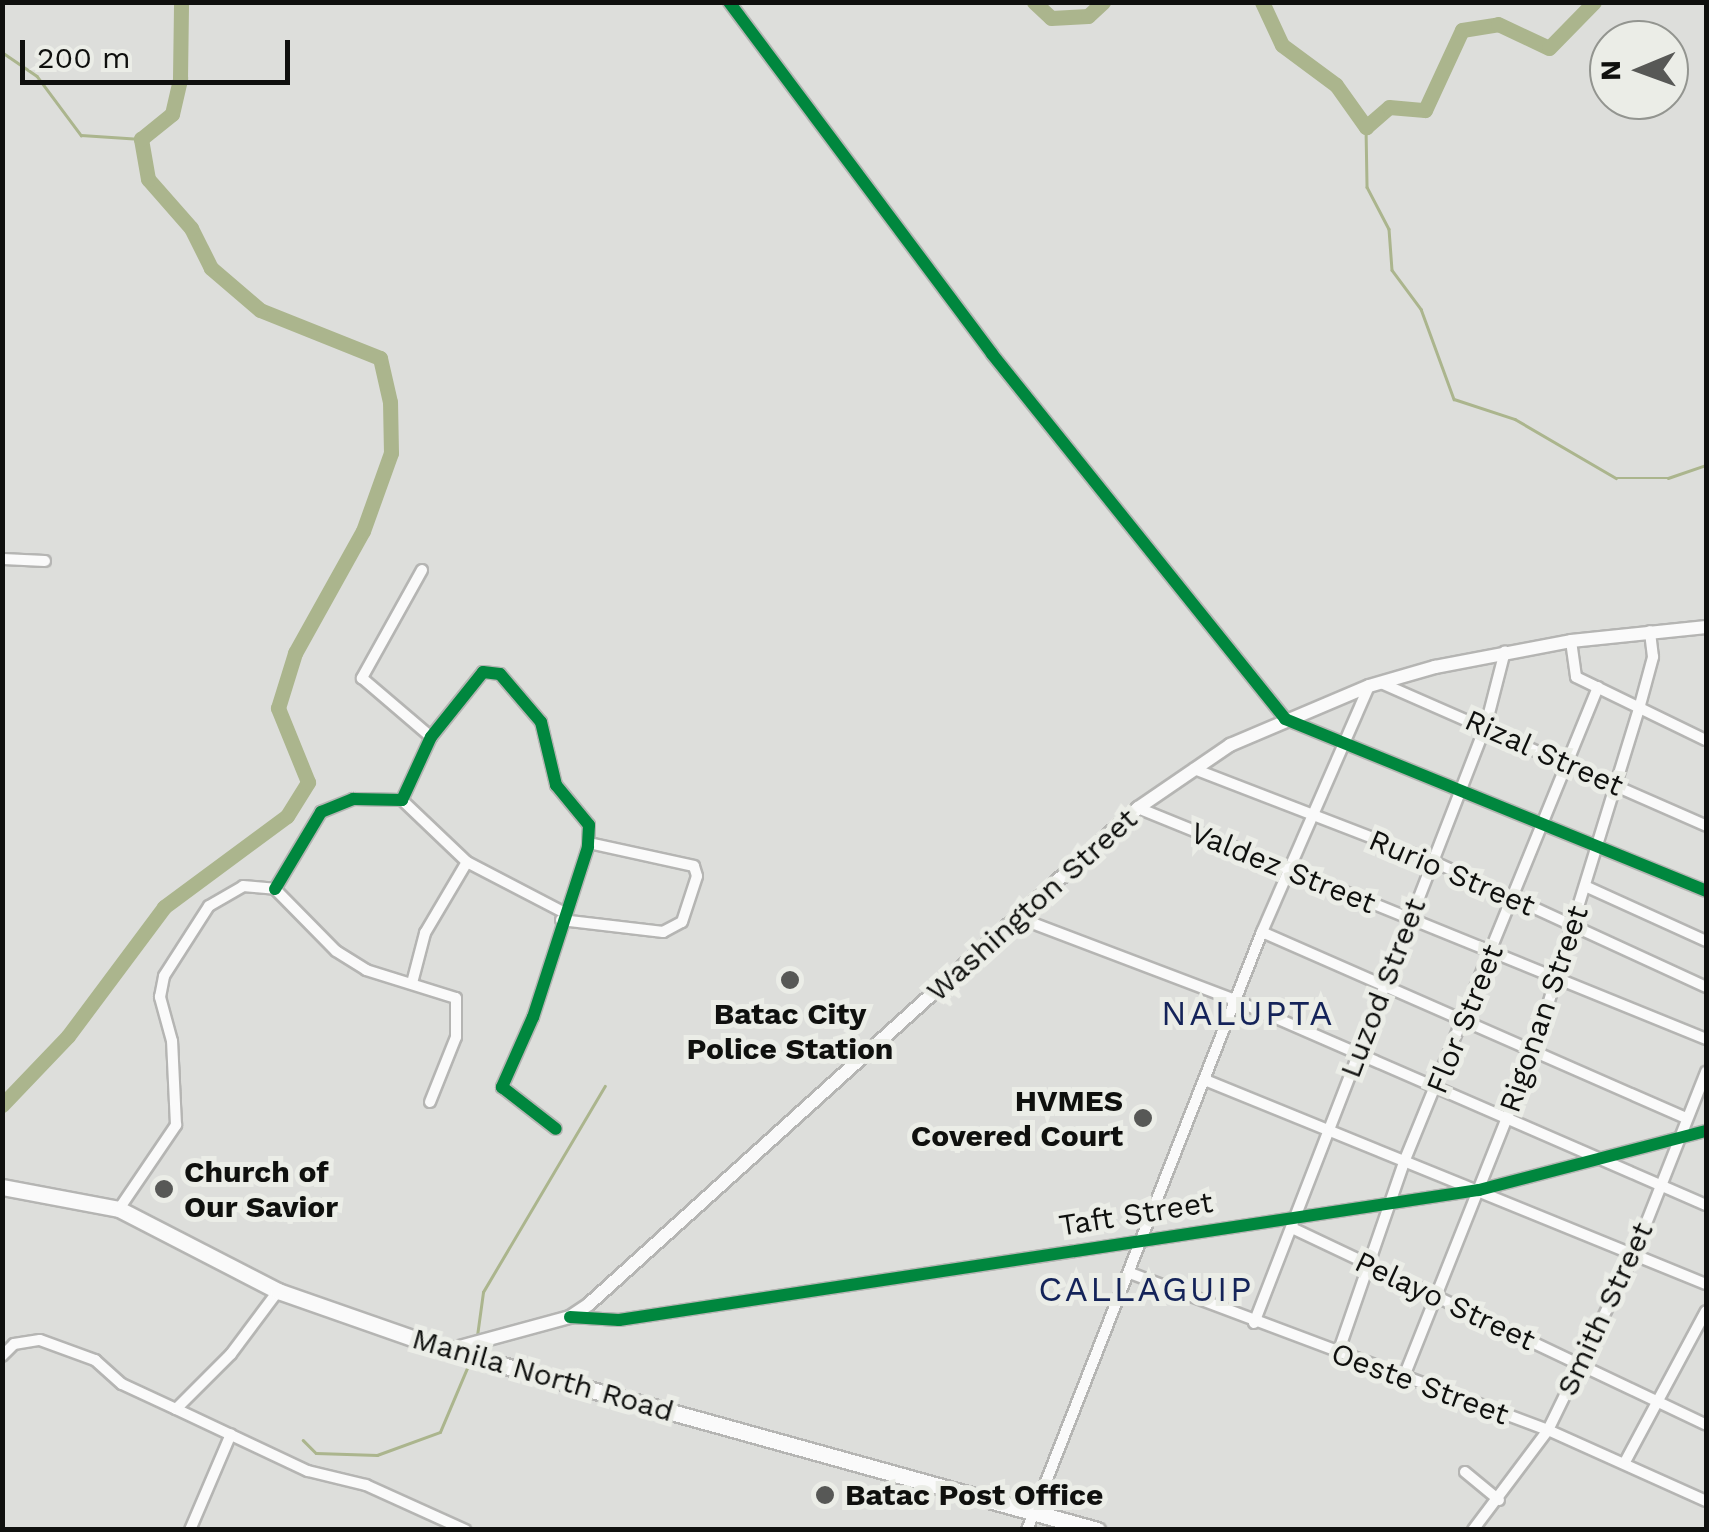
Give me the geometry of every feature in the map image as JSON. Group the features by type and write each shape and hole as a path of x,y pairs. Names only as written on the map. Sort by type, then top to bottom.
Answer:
{"highway":[{"name":"Manila North Road","path":"2,1187 119,1209 278,1291 444,1349 1097,1530"}],"main road":[{"name":"Washington Street","path":"444,1349 570,1318 1138,808 1194,770 1284,719 1375,684 1505,650 1706,627"}],"street":[{"path":"729,2 1002,368 1158,557 1284,719 1346,747 1595,842 1706,891"},
{"path":"2,559 45,562"},
{"path":"422,570 362,678 431,737"},
{"name":"Rigonan Street","path":"1403,1378 1534,1050 1574,925 1611,783 1640,705 1653,657 1650,631"},
{"path":"1572,640 1576,678 1640,705 1706,740"},
{"name":"Luzod Street","path":"1254,1323 1430,860 1486,725 1505,650"},
{"path":"402,800 431,737 483,672 500,674 541,722 556,785 586,816 589,843 562,916 526,1038 502,1086 556,1130"},
{"path":"1027,1530 1146,1236 1262,932 1294,872 1375,684"},
{"name":"Rizal Street","path":"1375,684 1486,725 1706,826"},
{"name":"Flor Street","path":"1338,1354 1404,1162 1598,687"},
{"name":"Rurio Street","path":"1194,770 1430,860 1706,988"},
{"path":"274,889 321,812 352,799 402,800"},
{"path":"402,800 419,823 466,862 562,916 663,932 682,922 697,876 694,866 589,843"},
{"name":"Valdez Street","path":"1138,808 1555,982 1706,1039"},
{"path":"412,984 425,934 466,862"},
{"path":"119,1209 176,1125 172,1041 160,997 164,976 189,932 219,898 243,886 274,889 336,952 366,970 448,992 458,1003 456,1037 430,1102"},
{"path":"1585,886 1706,942"},
{"path":"1019,918 1238,1001 1506,1122 1706,1204"},
{"path":"1262,932 1685,1118"},
{"name":"Smith Street","path":"1473,1530 1548,1430 1634,1254 1706,1072"},
{"path":"1205,1080 1706,1284"},
{"name":"Taft Street","path":"570,1318 619,1320 1146,1236 1479,1190 1706,1131"},
{"name":"Pelayo Street","path":"1292,1228 1706,1426"},
{"name":"Oeste Street","path":"1130,1273 1254,1323 1548,1430 1706,1501"},
{"path":"176,1409 231,1354 278,1291"},
{"path":"1625,1462 1706,1311"},
{"path":"2,1356 14,1344 40,1340 94,1360 122,1384 308,1471 366,1485 465,1530"},
{"path":"190,1530 232,1434"},
{"path":"1465,1472 1499,1500"}],"waterway":[{"path":"2,1105 68,1036 164,907 287,816 308,782 278,708 295,653 363,531 391,453 390,402 380,358 260,310 211,268 191,228 148,179 141,139 172,114 180,78 181,2"},
{"path":"1034,2 1051,18 1088,16 1103,2"},
{"path":"1262,2 1282,45 1336,85 1366,127 1389,107 1425,110 1462,30 1498,24 1549,48 1594,2"},
{"path":"2,52 37,76 81,135 141,139"},
{"path":"1366,127 1367,187 1389,229 1392,270 1421,309 1454,399 1515,419 1616,478 1668,478 1706,465"},
{"path":"477,1336 483,1292 605,1086"},
{"path":"303,1440 316,1453 377,1455 440,1432 467,1368"}],"cycle path":[{"path":"729,2 992,354 1285,719 1706,891"},
{"path":"275,889 321,812 353,799 402,800 431,737 483,672 500,674 541,722 556,785 589,825 588,847 533,1017 502,1087 556,1129"},
{"path":"570,1317 619,1320 1479,1190 1706,1131"}],"place":[{"name":"Batac City Police Station","path":"790,980"},
{"name":"HVMES Covered Court","path":"1143,1118"},
{"name":"Church of Our Savior","path":"164,1189"},
{"name":"Batac Post Office","path":"825,1495"}],"district":[{"name":"NALUPTA","path":"1248,1013"},
{"name":"CALLAGUIP","path":"1146,1289"}]}
